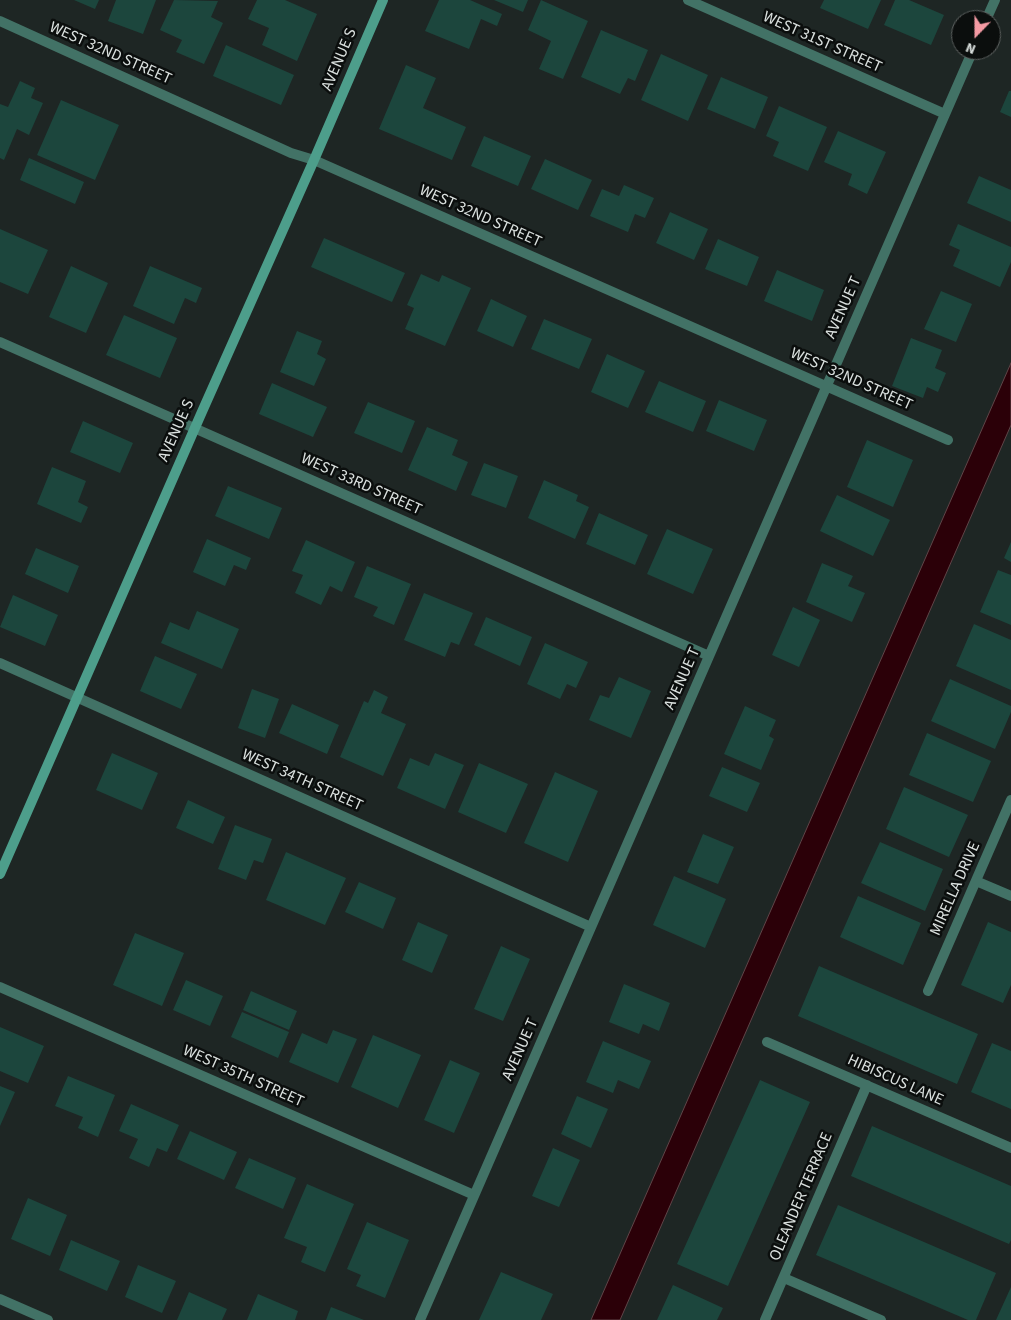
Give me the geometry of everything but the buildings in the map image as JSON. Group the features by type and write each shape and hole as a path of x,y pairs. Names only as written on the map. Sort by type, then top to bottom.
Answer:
{"street":[{"name":"AVENUE S","path":"0,874 383,0"},
{"name":"WEST 31ST STREET","path":"688,0 945,114"},
{"name":"WEST 32ND STREET","path":"0,21 291,153 314,160 948,440"},
{"name":"AVENUE T","path":"420,1320 969,60"},
{"name":"WEST 33RD STREET","path":"0,342 709,656"},
{"name":"WEST 34TH STREET","path":"0,664 591,926"},
{"name":"MIRELLA DRIVE","path":"928,991 1011,800"},
{"path":"976,881 1011,896"},
{"name":"WEST 35TH STREET","path":"0,987 474,1195"},
{"name":"HIBISCUS LANE","path":"767,1042 1011,1148"},
{"name":"OLEANDER TERRACE","path":"764,1320 867,1085"},
{"path":"784,1278 881,1320"},
{"path":"0,1299 48,1320"}],"shaded area":[{"path":"1011,363 1011,425 620,1320 591,1320"}]}
